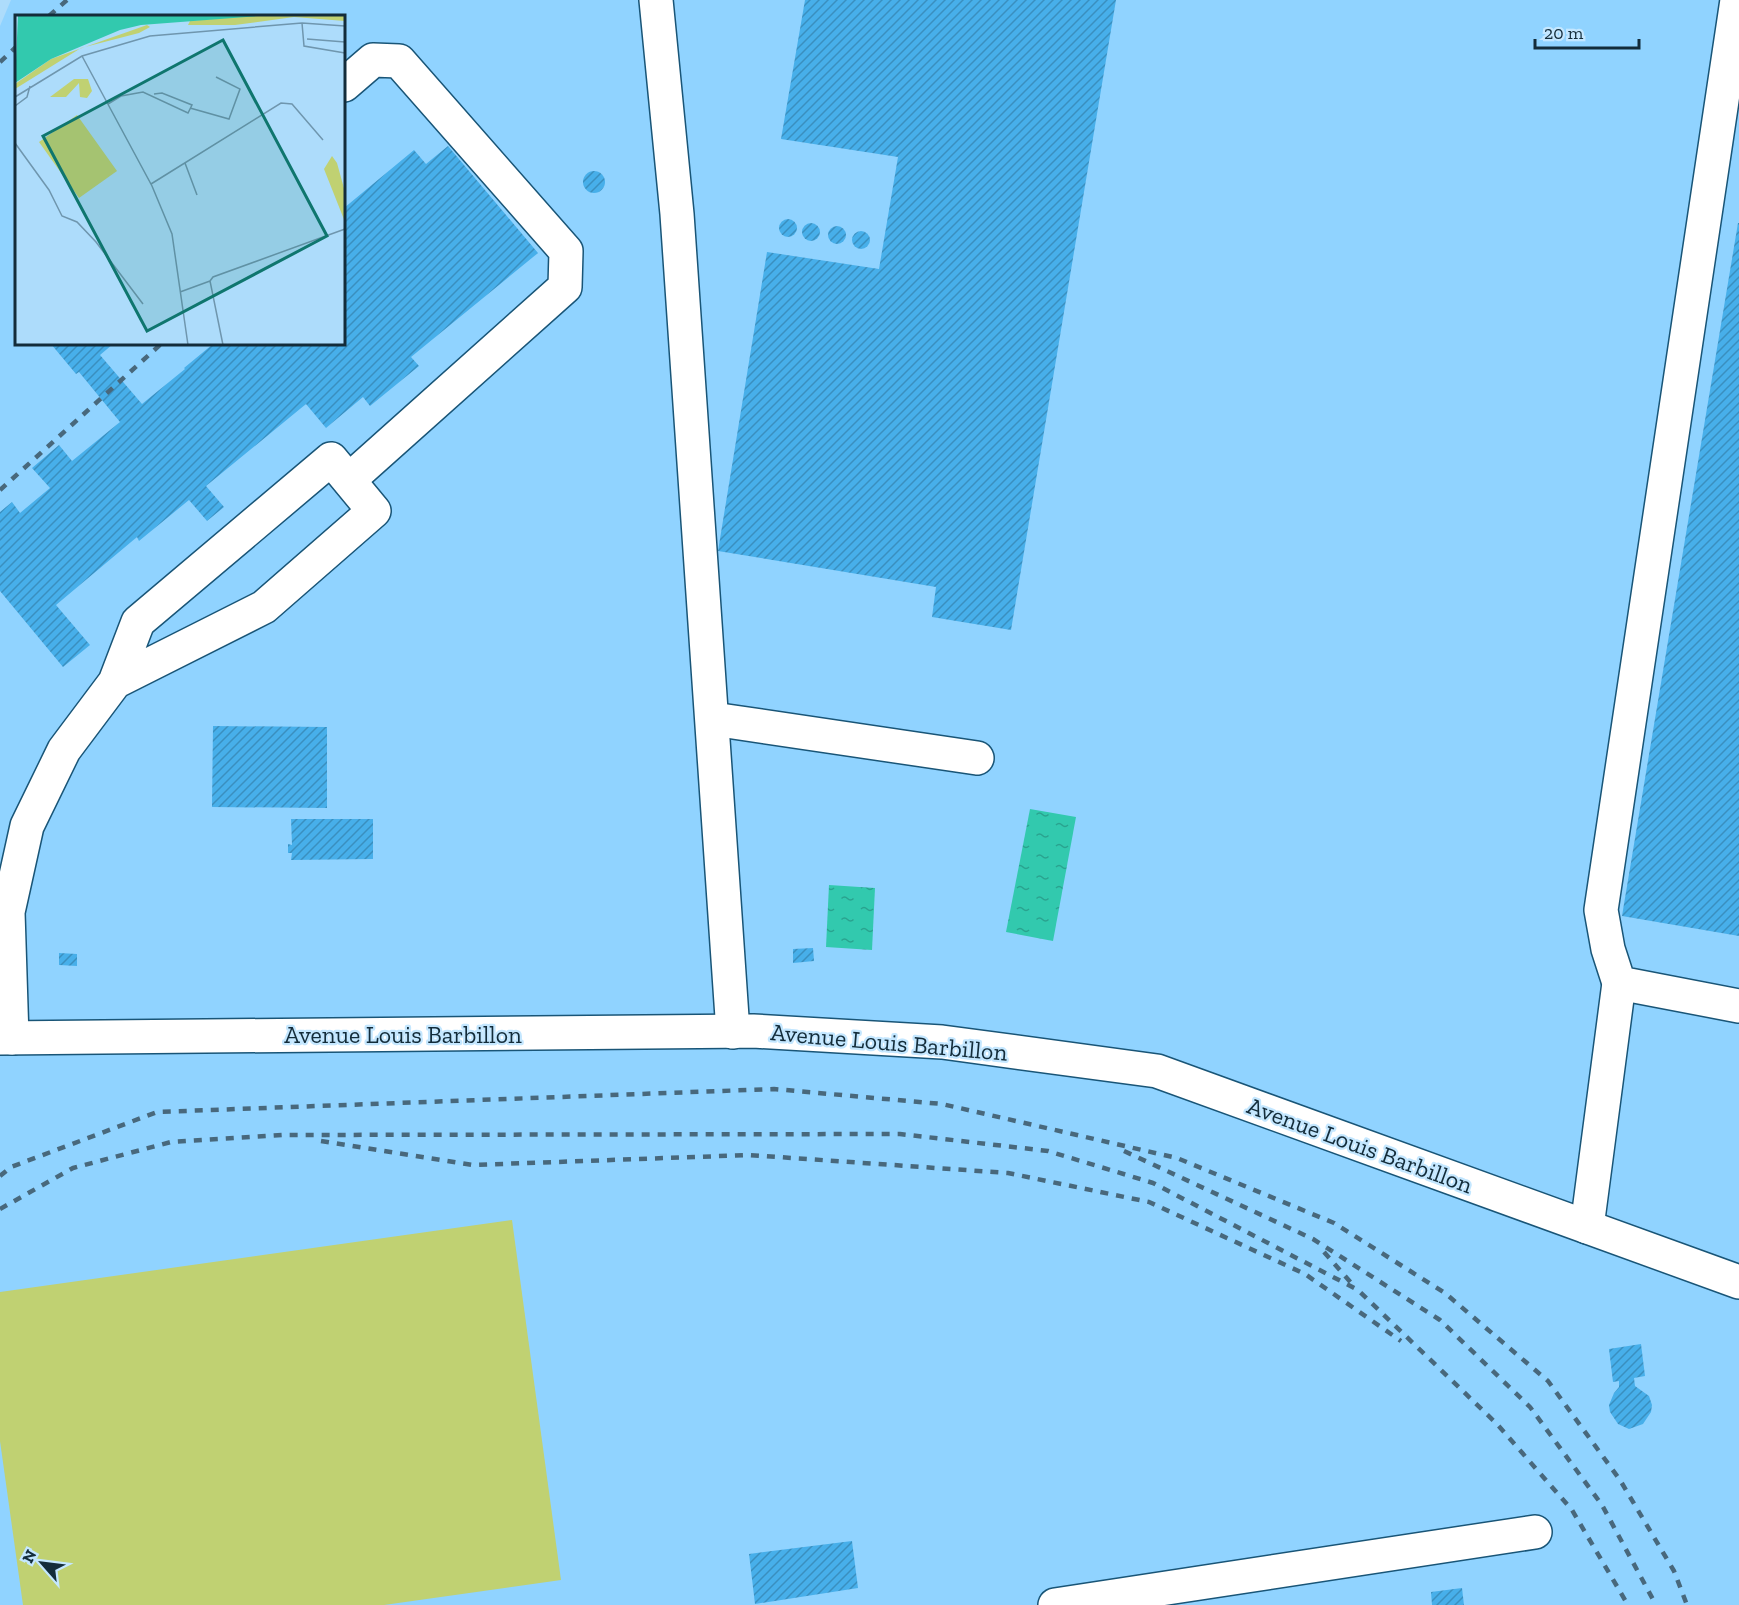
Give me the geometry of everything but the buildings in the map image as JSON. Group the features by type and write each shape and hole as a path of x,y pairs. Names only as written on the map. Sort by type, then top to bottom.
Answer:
{"street":[{"path":"656,0 677,214 733,1032"},
{"path":"1587,1227 1619,983 1608,949 1601,910 1737,0"},
{"path":"345,84 373,60 399,61 566,251 565,287 349,480"},
{"path":"6,1038 8,912 27,826 64,750 115,682 138,622 331,459 374,511 264,607 115,682"},
{"path":"713,719 977,758"},
{"path":"1619,983 1739,1006"},
{"name":"Avenue Louis Barbillon","path":"6,1038 733,1032 942,1042 1157,1071 1739,1282"},
{"path":"1055,1605 1535,1532"}],"shaded area":[{"path":"11,0 1739,0 1739,1605 0,1605 0,26"},
{"path":"512,1220 561,1580 384,1605 23,1605 0,1441 0,1292"}],"water":[{"path":"1030,809 1076,817 1053,941 1006,932"},
{"path":"829,885 875,888 872,950 826,947"}],"railway":[{"path":"50,15 67,0"},
{"path":"0,62 15,48"},
{"path":"0,490 160,345"},
{"path":"0,1176 11,1167 157,1112 774,1089 942,1104 1177,1158 1334,1223 1445,1293 1548,1381 1620,1480 1674,1571 1687,1605"},
{"path":"0,1209 73,1168 171,1142 282,1135 900,1134 1048,1151 1153,1183 1358,1290 1497,1424 1572,1510 1628,1605"},
{"path":"321,1141 473,1165 749,1155 1008,1173 1149,1202 1305,1274 1401,1341"},
{"path":"1124,1151 1313,1239 1440,1320 1530,1407 1602,1505 1656,1605"},
{"path":"1324,1252 1352,1284"}]}
